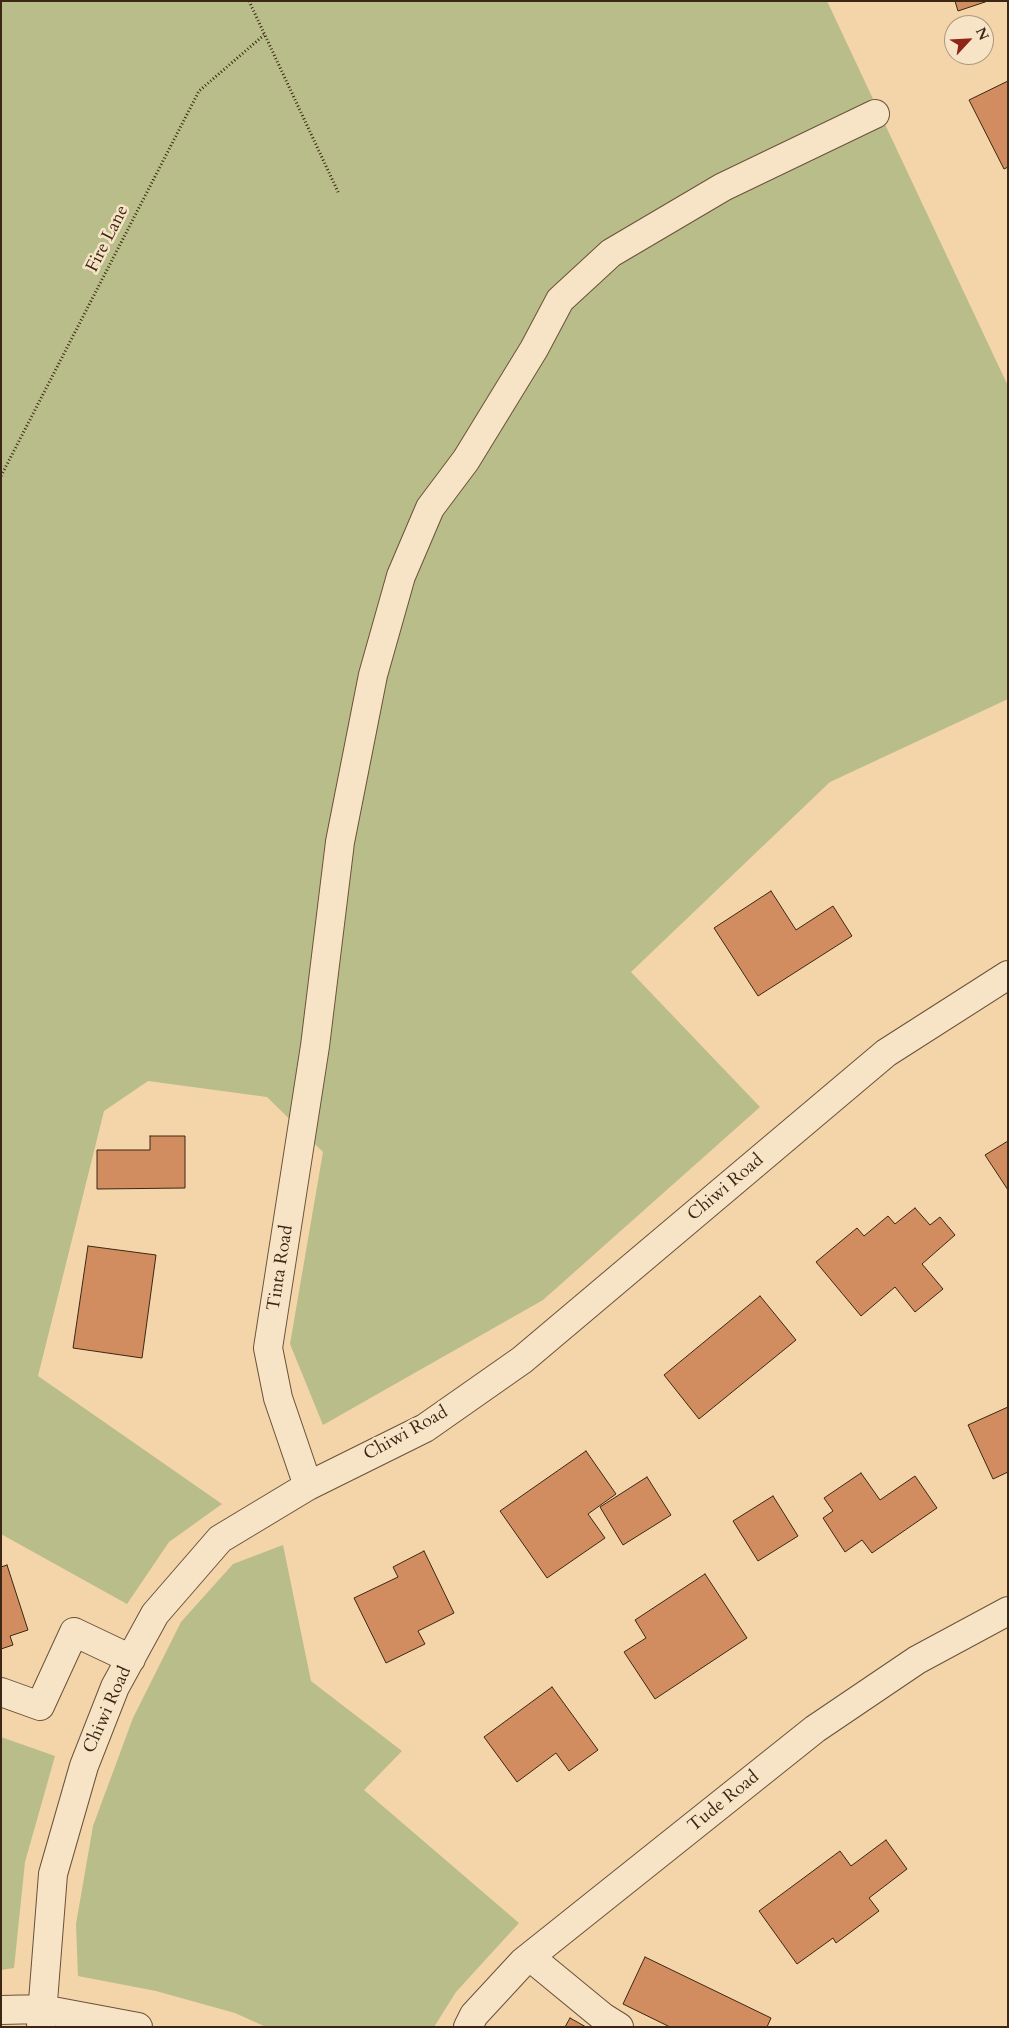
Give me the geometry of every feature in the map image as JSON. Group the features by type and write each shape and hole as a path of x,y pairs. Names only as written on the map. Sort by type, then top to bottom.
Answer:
{"street":[{"name":"Tinta Road","path":"308,1486 278,1398 268,1348 315,1046 340,842 373,675 401,576 430,508 466,460 534,350 560,300 611,253 723,187 875,114"},
{"name":"Chiwi Road","path":"42,2018 53,1874 84,1766 115,1687 155,1614 220,1539 308,1486 425,1428 522,1360 886,1053 1008,975"},
{"name":"Tude Road","path":"468,2027 474,2015 523,1962 815,1730 917,1660 1008,1611"},
{"path":"1,1692 40,1706 74,1632 130,1659"},
{"path":"530,1957 603,2017 619,2027"},
{"path":"1,2010 42,2018 138,2027"}],"path":[{"path":"249,1 339,194"},
{"name":"Fire Lane","path":"1,476 199,91 264,35"}],"green space":[{"path":"1,1 827,1 1008,386 1008,699 830,782 631,972 760,1107 543,1300 323,1425 290,1344 323,1152 267,1097 148,1081 104,1111 38,1376 222,1504 169,1542 127,1604 1,1534"},
{"path":"283,1545 311,1681 402,1751 364,1790 519,1923 456,1992 434,2027 266,2027 235,2013 156,1991 78,1976 76,1924 93,1826 133,1718 181,1622 233,1564"},
{"path":"1,1737 55,1756 25,1862 14,1968 1,1970"}],"building":[{"path":"955,1 988,1 958,11"},
{"path":"1008,81 1008,167 1004,169 969,100"},
{"path":"771,891 796,930 833,906 852,936 758,996 714,928"},
{"path":"150,1136 185,1136 185,1188 97,1189 97,1150 150,1150"},
{"path":"1008,1141 1008,1190 985,1155"},
{"path":"915,1208 930,1225 940,1217 955,1235 922,1264 943,1289 915,1312 895,1287 861,1316 816,1262 857,1228 864,1236 888,1216 895,1224"},
{"path":"88,1246 156,1255 142,1358 73,1348"},
{"path":"760,1296 796,1340 699,1419 664,1375"},
{"path":"1008,1407 1008,1472 993,1479 968,1425"},
{"path":"586,1451 616,1494 588,1514 605,1538 547,1578 500,1511"},
{"path":"861,1473 880,1500 915,1476 937,1508 872,1553 862,1540 845,1552 823,1518 833,1511 824,1498"},
{"path":"647,1477 671,1515 623,1545 600,1507"},
{"path":"773,1496 798,1536 758,1561 733,1521"},
{"path":"424,1551 454,1613 418,1631 425,1644 386,1663 354,1598 398,1577 393,1567"},
{"path":"7,1565 28,1630 10,1636 13,1645 1,1649 1,1567"},
{"path":"705,1574 747,1638 655,1699 624,1652 646,1638 635,1620"},
{"path":"552,1687 598,1750 569,1771 556,1753 517,1782 484,1737"},
{"path":"886,1840 907,1869 869,1898 879,1911 836,1943 833,1938 797,1964 759,1911 840,1851 851,1866"},
{"path":"645,1957 771,2018 767,2027 670,2027 623,2004"},
{"path":"570,2018 586,2027 565,2027"}]}
